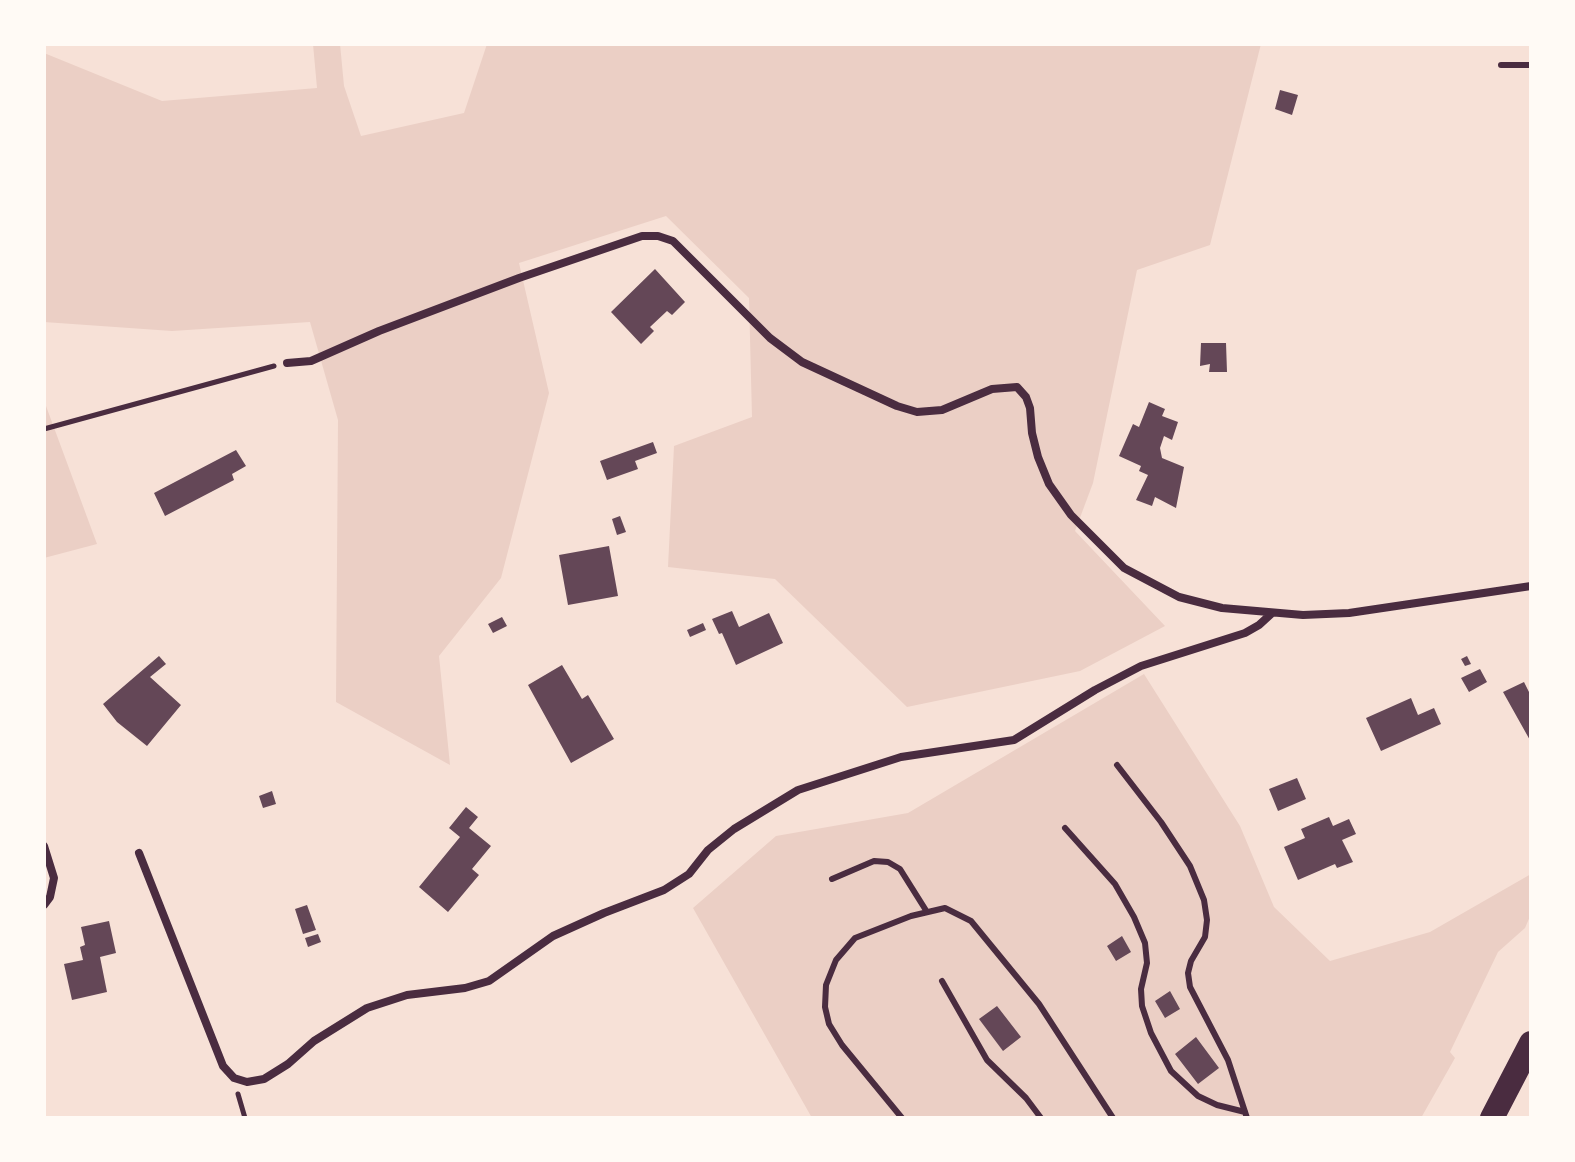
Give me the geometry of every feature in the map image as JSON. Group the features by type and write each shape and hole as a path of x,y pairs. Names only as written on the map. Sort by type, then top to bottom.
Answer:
{"highway":[{"path":"1492,1118 1531,1043"}],"street":[{"path":"287,363 311,361 379,331 519,278 642,236 658,236 673,241 770,338 802,362 897,406 917,412 942,410 992,389 1017,387 1030,408 1032,433 1049,484 1071,515 1124,568 1179,597 1222,608 1271,614 1349,613 1531,586"},
{"path":"139,853 223,1066 234,1078 247,1082 264,1079 288,1064 314,1041 367,1008 407,995 465,988 489,981 553,936 664,890 689,874 708,850 734,829 798,790 901,757 1014,740 1095,690 1141,666 1245,633 1271,614"},
{"path":"44,846 54,878 50,897 44,905"}],"lane":[{"path":"1501,65 1531,65"},
{"path":"1117,765 1190,866 1204,900 1207,920 1205,937 1191,961 1188,973 1190,987 1228,1060 1246,1115"},
{"path":"1065,828 1115,884 1134,917 1145,943 1147,963 1141,989 1142,1006 1151,1033 1171,1071 1198,1096 1246,1115"},
{"path":"832,879 874,861 888,862 900,869 927,912"},
{"path":"902,1118 842,1045 829,1024 825,1007 826,985 836,960 855,938 911,916 945,908 971,921 1039,1004 1113,1118"},
{"path":"942,981 987,1060 1026,1098 1041,1118"}],"path":[{"path":"44,429 287,363"}],"shaded area":[{"path":"313,44 340,44 344,86 361,136 464,113 487,44 1261,44 1210,245 1137,270 1093,483 1075,531 1165,626 1080,671 907,707 775,579 668,567 674,446 752,417 749,298 666,216 519,263 549,393 501,578 439,656 450,765 336,702 338,420 310,322 172,331 44,322 44,53 162,101 317,88"},
{"path":"44,384 46,406 97,544 44,558"},
{"path":"1144,674 1240,826 1274,907 1330,961 1430,932 1531,874 1531,914 1525,928 1498,952 1450,1052 1455,1058 1421,1118 812,1118 693,908 776,836 908,813"}],"building":[{"path":"1280,90 1298,95 1292,115 1275,109"},
{"path":"655,269 685,302 672,315 667,311 650,327 654,331 641,344 611,312"},
{"path":"1201,343 1226,343 1227,372 1209,372 1210,364 1200,366"},
{"path":"1149,402 1165,409 1162,416 1178,422 1172,440 1164,436 1160,448 1162,458 1184,467 1176,508 1155,497 1152,506 1136,500 1148,475 1139,471 1141,466 1119,456 1133,424 1139,427"},
{"path":"653,442 657,453 635,461 638,469 607,480 600,461"},
{"path":"236,450 246,466 232,474 234,480 165,516 154,493"},
{"path":"620,516 626,532 617,535 612,519"},
{"path":"609,546 618,596 568,605 559,555"},
{"path":"732,611 739,627 769,613 783,643 736,665 712,619"},
{"path":"502,617 507,626 493,633 488,624"},
{"path":"703,623 706,630 690,637 687,630"},
{"path":"159,656 166,664 150,677 181,705 147,746 117,722 103,704"},
{"path":"1467,656 1471,664 1465,666 1461,659"},
{"path":"562,665 582,699 588,695 614,739 571,763 528,685"},
{"path":"1480,669 1487,682 1469,692 1461,678"},
{"path":"1524,682 1531,696 1531,742 1503,692"},
{"path":"1411,698 1418,715 1434,708 1441,724 1381,751 1366,718"},
{"path":"1297,778 1306,799 1278,811 1269,789"},
{"path":"272,791 276,804 263,808 259,796"},
{"path":"466,807 478,817 469,828 491,846 472,869 479,875 448,912 419,887 460,837 449,828"},
{"path":"1329,817 1333,826 1349,819 1356,834 1342,840 1353,862 1337,868 1335,864 1298,880 1284,847 1305,838 1301,829"},
{"path":"307,905 316,930 303,934 295,909"},
{"path":"109,921 116,953 100,957 107,992 72,1000 64,964 83,960 80,947 85,945 81,927"},
{"path":"318,934 321,942 308,947 305,938"},
{"path":"1122,936 1131,952 1116,961 1107,946"},
{"path":"1170,991 1180,1009 1165,1018 1155,1001"},
{"path":"997,1006 1021,1037 1003,1051 979,1019"},
{"path":"1196,1037 1219,1068 1198,1084 1175,1054"}]}
